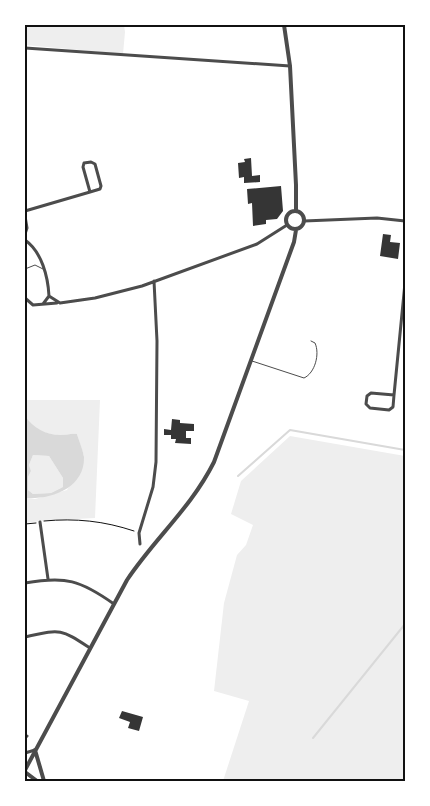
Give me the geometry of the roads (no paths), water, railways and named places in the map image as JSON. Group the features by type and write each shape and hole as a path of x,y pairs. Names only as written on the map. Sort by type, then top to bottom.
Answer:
{"street":[{"path":"284,25 290,66 296,211"},
{"path":"25,48 290,66"},
{"path":"25,211 90,192 100,189 101,186 95,164 90,162 82,167 90,192"},
{"path":"296,211 303,216 304,221 302,227 296,230 287,225 286,220 287,215 296,211"},
{"path":"25,216 27,228 25,234"},
{"path":"304,221 377,218 405,221"},
{"path":"25,298 33,305 95,298 154,281 257,244 287,225"},
{"path":"37,781 25,771 114,604 134,569 182,513 204,482 214,462 252,361 294,242 296,230"},
{"path":"25,240 36,252 44,269 49,296 58,303"},
{"path":"140,544 139,533 153,487 156,462 157,341 154,281"},
{"path":"394,395 371,393 367,396 366,404 370,408 389,410 393,407 405,283"},
{"path":"43,304 49,296"},
{"path":"40,522 48,579"},
{"path":"25,583 48,579 83,584 114,604"},
{"path":"25,638 55,631 63,632 90,648"},
{"path":"25,753 35,750"},
{"path":"35,750 44,781"}],"lane":[{"path":"25,269 35,265 44,269"},
{"path":"252,361 304,378 312,372 318,352 315,343 311,341"}],"waterway":[{"path":"238,476 290,430 405,450"},
{"path":"313,738 405,624"}]}
